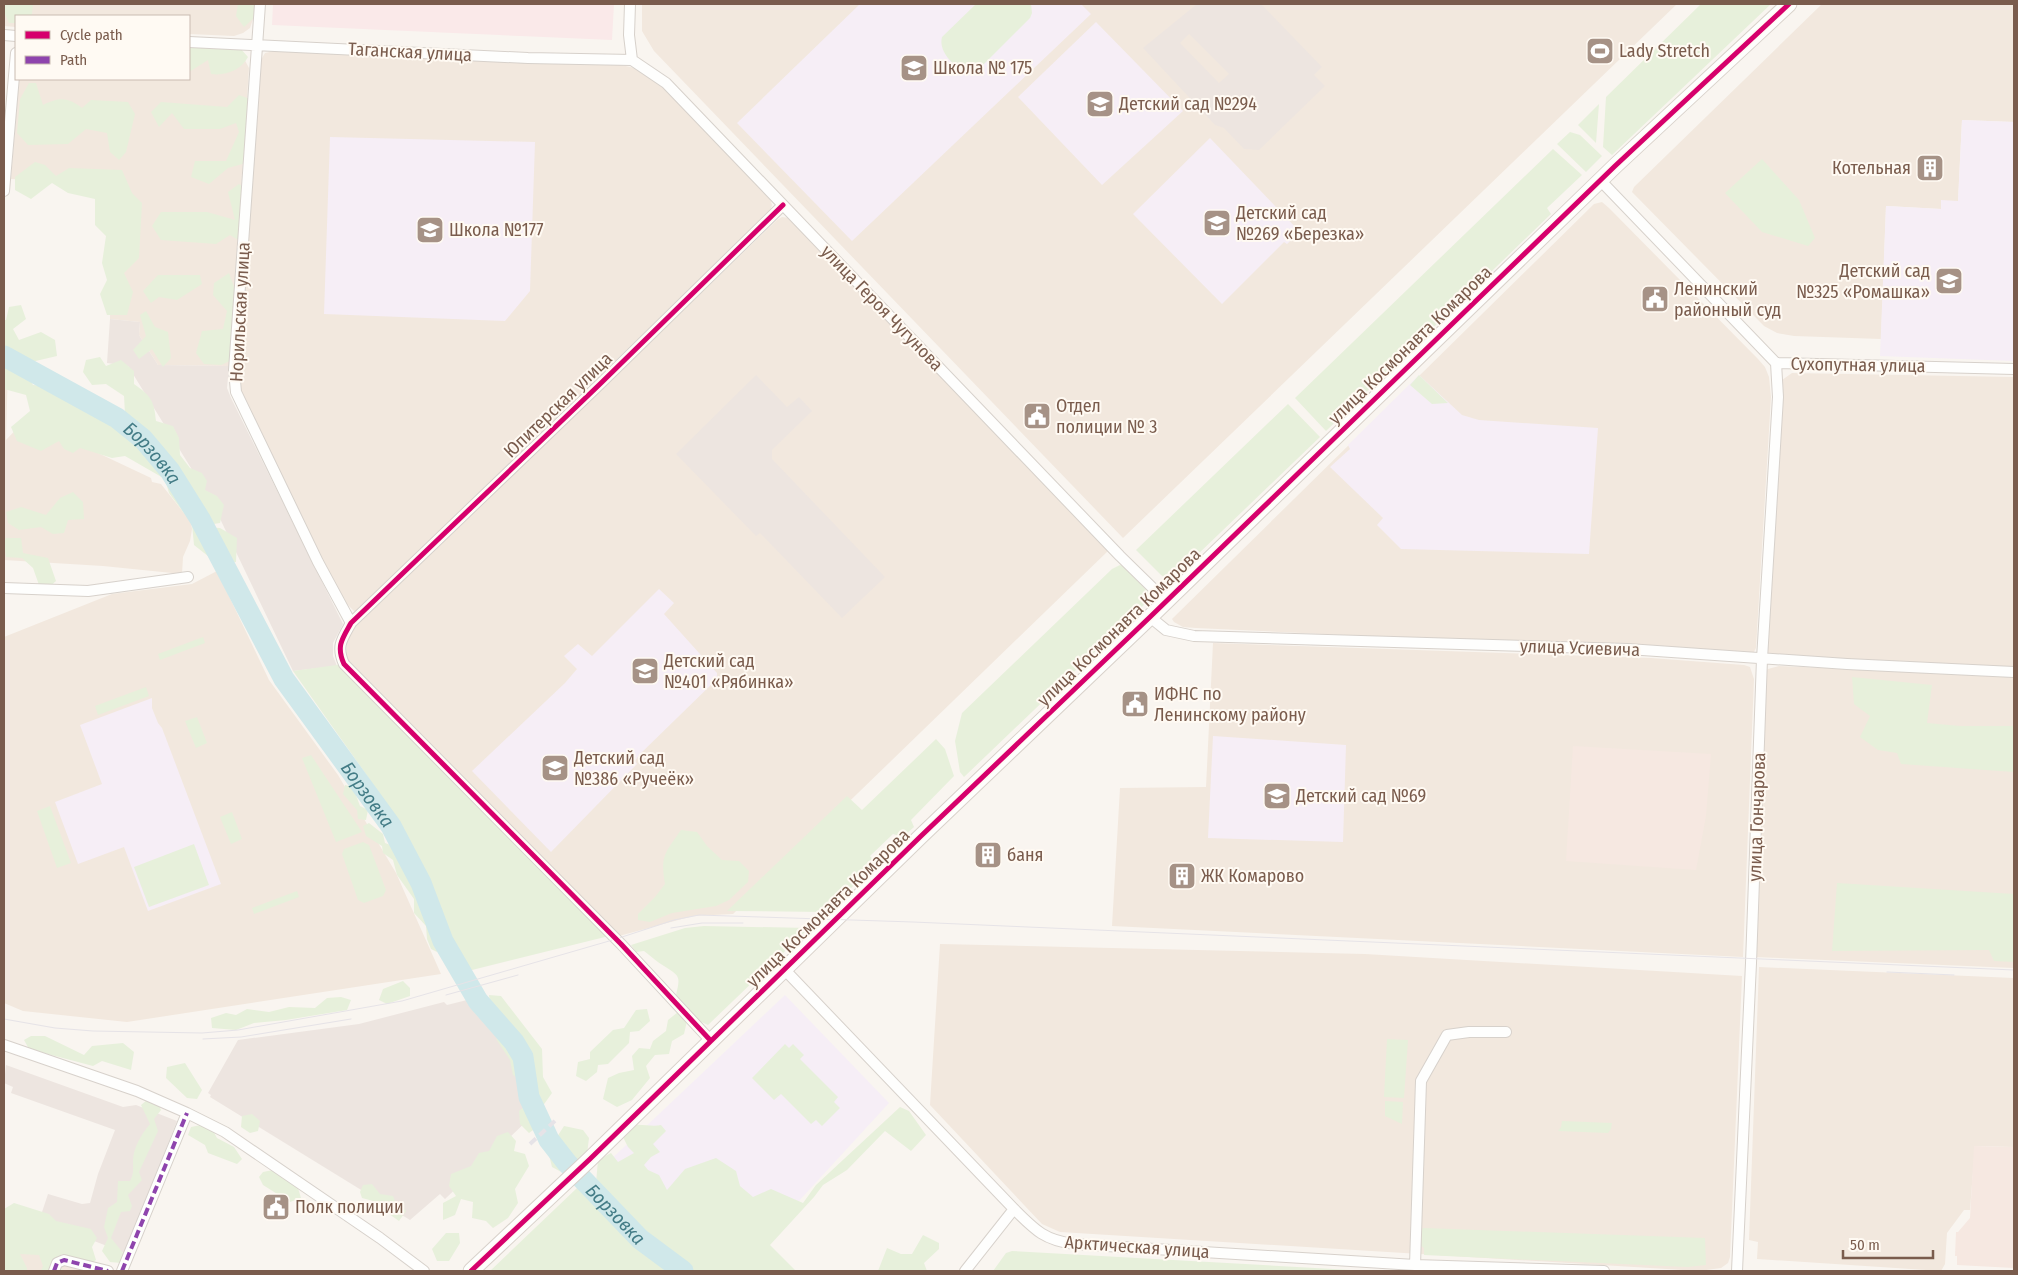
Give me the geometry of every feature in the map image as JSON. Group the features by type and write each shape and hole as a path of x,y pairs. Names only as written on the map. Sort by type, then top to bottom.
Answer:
{"street":[{"name":"Норильская улица","path":"260,4 234,370 236,392 315,556 350,623"},
{"path":"630,4 629,35 632,60"},
{"name":"улица Космонавта Комарова","path":"471,1271 590,1159 921,836 1150,617 1600,180 1789,4"},
{"name":"Таганская улица","path":"190,42 528,58 632,60"},
{"name":"улица Героя Чугунова","path":"632,60 666,83 1166,601"},
{"path":"4,191 15,64"},
{"name":"Сухопутная улица","path":"1600,180 1776,363 2014,369"},
{"name":"Юпитерская улица","path":"350,623 599,385 783,205"},
{"name":"улица Гончарова","path":"1737,1271 1762,659 1778,397 1776,363"},
{"path":"4,588 88,591 188,577"},
{"name":"улица Усиевича","path":"1150,617 1166,630 1194,636 1628,649 1762,659 2014,672"},
{"path":"350,623 341,641 339,654 344,664 621,944 711,1041"},
{"name":"Арктическая улица","path":"784,969 1037,1232 1059,1242 1415,1264 1604,1271"},
{"path":"1415,1264 1421,1081 1447,1035 1469,1032 1506,1032"},
{"path":"4,1044 137,1091 225,1132 380,1238 424,1271"},
{"path":"122,1271 187,1113"},
{"path":"966,1271 1014,1209"},
{"path":"54,1271 57,1263 64,1260 108,1271"}],"shaded area":[{"path":"4,4 254,4 250,28 234,36 190,34 190,15 15,15 15,27 4,26"},
{"path":"273,4 614,4 612,40 272,25"},
{"path":"642,4 1677,4 1123,538 654,51 642,31"},
{"name":"Школа № 175","path":"860,4 1081,4 1091,14 852,241 737,123"},
{"path":"1197,4 1261,4 1322,67 1314,75 1325,86 1259,150 1244,149 1224,128 1215,125 1143,48","holes":["1189,34 1229,74 1219,83 1180,43"]},
{"path":"1822,4 2014,4 2014,122 1962,120 1958,201 1941,209 1886,206 1881,339 1794,336 1777,333 1764,326 1632,192 1634,187"},
{"name":"Детский сад №294","path":"1096,22 1183,111 1102,185 1018,97"},
{"path":"190,49 241,53 249,68 229,366 158,365 139,335 140,322 110,319 112,183 11,179 19,80 190,80"},
{"path":"274,51 621,65 635,68 650,76 666,90 770,198 772,205 770,211 355,612 341,598 242,395 239,377 261,60 265,53"},
{"name":"Детский сад №325 «Ромашка»","path":"1962,120 2014,122 2014,361 1880,356 1886,206 1941,209 1941,200 1958,201"},
{"name":"Школа №177","path":"330,137 535,142 530,291 505,321 324,314"},
{"name":"Детский сад №269 «Березка»","path":"1210,138 1300,232 1287,244 1284,242 1222,304 1133,214"},
{"path":"1602,202 1758,359 1765,367 1769,377 1771,397 1756,648 1754,652 1750,654 1196,628 1183,627 1174,622 1172,619 1174,617 1594,204"},
{"path":"782,217 789,218 1108,551 733,914 693,916 619,936 351,666 346,655 347,642 351,631"},
{"path":"110,319 140,322 139,335 158,365 229,366 227,388 231,398 343,624 333,643 333,656 337,666 293,671 212,502 128,366 107,363"},
{"path":"4,363 8,365 6,440 26,419 151,478 152,482 161,484 191,522 190,541 183,557 182,574 103,566 4,560"},
{"path":"1792,373 2014,377 2014,669 1775,659 1765,652 1780,393 1782,380"},
{"path":"756,375 787,407 799,397 812,411 772,450 772,459 885,577 842,618 760,533 756,536 676,454"},
{"path":"1419,375 1462,415 1479,420 1598,428 1589,554 1401,549 1377,525 1383,518 1330,467 1350,449 1348,445"},
{"path":"217,571 269,680 338,775 396,873 441,974 127,1022 23,1011 4,1003 4,637 112,594 192,584"},
{"path":"659,589 674,603 664,614 717,673 717,679 639,755 635,761 637,764 551,852 472,771 565,683 577,669 564,656 578,644 592,656"},
{"path":"1213,643 1651,658 1750,667 1754,679 1743,957 1112,926 1120,788 1206,787"},
{"path":"1779,666 2014,676 2014,968 1754,957 1765,673 1768,669"},
{"path":"152,698 152,708 162,728 221,884 148,911 124,847 78,864 55,802 102,784 80,725"},
{"name":"Детский сад №69","path":"1213,736 1346,745 1343,842 1208,838"},
{"path":"1573,746 1711,754 1706,816 1696,870 1566,861"},
{"path":"940,944 1365,954 1742,976 1730,1257 1728,1263 1721,1268 1699,1271 1060,1232 1042,1224 930,1105"},
{"path":"1759,967 2014,978 2014,1147 1975,1146 1970,1210 1964,1210 1947,1233 1945,1264 1941,1271 1757,1259 1758,1242 1749,1240"},
{"path":"785,995 889,1103 742,1263 604,1166"},
{"path":"467,1000 509,1047 517,1064 519,1097 531,1117 445,1199 440,1194 410,1220 210,1097 211,1095 208,1093 238,1040 359,1024 444,1002 447,1005"},
{"path":"6,1065 123,1107 136,1105 177,1121 125,1253 71,1232 36,1230 48,1194 82,1204 90,1203 98,1174 115,1130 11,1093 13,1087 4,1083"},
{"path":"1974,1146 2014,1147 2014,1268 1957,1265 1957,1256 1955,1256 1956,1232 1970,1218"},
{"path":"4,1239 95,1271 4,1271"}],"green space":[{"path":"4,4 33,4 32,14 15,15 15,23 9,23 4,12"},
{"path":"238,4 255,4 256,16 244,27 236,16"},
{"path":"976,4 1031,4 1032,13 1030,18 976,72 966,73 948,58 941,43 942,37"},
{"path":"1701,4 1771,4 1612,155 1603,147 1606,97"},
{"path":"190,47 240,48 248,57 237,69 217,74 211,74 208,60 190,71"},
{"path":"29,83 36,83 43,105 63,99 82,108 91,100 128,102 135,114 126,152 119,160 110,152 107,133 86,129 68,144 28,145 17,133 20,99"},
{"path":"239,95 250,99 246,163 228,168 209,184 191,177 195,161 226,161 239,132 236,123 220,129 184,129 172,113 159,127 151,112 161,102 227,107"},
{"path":"1599,104 1596,143 1578,125"},
{"path":"1570,132 1580,135 1602,156 1586,172 1557,144"},
{"path":"1553,149 1582,175 1547,208 1551,214 1326,431 1295,398"},
{"path":"1762,159 1799,200 1815,238 1808,246 1762,232 1725,193"},
{"path":"35,162 45,165 56,176 69,168 122,170 132,193 142,203 139,258 124,273 133,292 127,315 107,315 100,294 107,280 102,263 106,236 95,225 95,199 68,193 52,183 31,199 15,190 15,177"},
{"path":"239,184 249,191 240,241 230,235 216,244 161,240 152,226 161,212 207,212 235,220 228,192"},
{"path":"229,273 238,298 232,360 221,365 204,364 196,353 202,331 223,329 227,311 213,295 214,283"},
{"path":"158,275 200,275 202,284 177,300 159,297 151,303 143,291"},
{"path":"21,305 26,319 13,329 19,340 41,332 55,340 57,356 27,363 4,356 4,320 6,320 9,307"},
{"path":"146,311 155,327 168,332 171,358 163,367 152,349 139,359 133,350 146,336 140,315"},
{"path":"100,357 106,366 121,360 134,371 134,384 151,399 156,421 173,426 179,438 180,455 190,468 202,473 207,481 205,490 217,496 224,505 220,523 207,525 192,502 181,473 171,458 154,451 138,426 125,414 124,396 106,384 92,385 83,372 86,360"},
{"path":"4,367 25,372 33,385 47,386 51,393 66,393 89,407 94,414 115,422 145,446 149,455 168,473 179,490 181,498 193,510 201,527 220,528 237,538 236,562 218,564 194,545 192,524 169,493 165,479 125,456 112,458 80,448 73,453 64,449 59,441 41,451 17,441 11,427 30,411 26,395 4,389"},
{"path":"1419,375 1448,403 1432,404 1410,385"},
{"path":"1288,404 1320,437 1170,581 1161,575 1136,550"},
{"path":"73,492 83,502 84,519 68,520 64,533 53,534 41,527 19,530 8,523 6,512 21,507 46,515 60,498"},
{"path":"6,538 21,538 23,553 48,558 56,581 48,588 39,585 33,568 22,558 6,557 4,542"},
{"path":"1120,565 1125,567 1148,592 1147,602 964,777 960,772 955,741 962,713 1112,569"},
{"path":"203,637 205,643 160,660 158,654"},
{"path":"344,664 609,936 468,971 454,943 428,879 392,814 293,671"},
{"path":"1852,677 1932,685 1927,723 1960,726 2014,726 2014,772 1901,764 1897,753 1878,750 1860,737 1870,716 1854,704"},
{"path":"146,687 149,696 98,715 95,706"},
{"path":"197,717 207,743 196,748 185,721"},
{"path":"936,739 945,749 954,776 911,820 914,827 903,837 893,834 870,856 876,864 826,912 727,911 847,796 862,810"},
{"path":"311,755 362,832 336,842 302,758"},
{"path":"345,785 353,787 360,806 368,810 366,820 358,819 357,810 343,794"},
{"path":"50,806 71,863 57,868 37,811"},
{"path":"232,812 242,839 231,844 220,817"},
{"path":"369,823 383,834 385,843 396,847 397,859 405,866 410,876 414,886 415,897 421,898 428,914 428,925 439,945 437,952 431,949 427,939 426,926 414,913 414,899 397,875 393,860 383,853 382,846 366,836 363,826"},
{"path":"681,830 697,832 707,846 722,860 739,861 749,871 748,882 729,900 716,906 672,913 650,922 638,920 638,914 665,884 663,867 665,855"},
{"path":"363,842 369,845 386,890 383,896 364,903 358,900 342,854 344,849"},
{"path":"194,844 209,885 149,907 134,867"},
{"path":"1837,883 2014,894 2014,962 1994,961 1989,950 1832,951"},
{"path":"297,891 299,897 254,914 252,908"},
{"path":"704,926 809,928 708,1025 697,1020 676,995 678,977 676,974 644,951 636,952 631,945 685,928"},
{"path":"403,981 410,988 410,996 387,1004 379,1000 383,989"},
{"path":"489,995 501,996 542,1049 543,1077 552,1093 542,1107 543,1123 529,1133 520,1124 519,1111 536,1098 531,1089 529,1054 490,1005"},
{"path":"341,997 351,1000 347,1010 254,1023 236,1030 212,1028 211,1018 226,1013 236,1015 247,1009 269,1012 289,1007 315,1008 327,998"},
{"path":"647,1009 650,1021 639,1031 630,1032 629,1043 608,1064 598,1065 597,1072 586,1081 576,1076 578,1062 590,1059 590,1052 613,1030 624,1028 636,1010"},
{"path":"678,1012 687,1021 684,1034 672,1041 669,1054 655,1055 646,1066 650,1078 632,1100 617,1107 603,1099 608,1078 619,1073 634,1070 632,1056 639,1048 650,1049 653,1041 666,1031 668,1020"},
{"path":"31,1036 45,1036 84,1055 92,1046 123,1043 134,1052 131,1070 102,1061 93,1066 29,1049 24,1040"},
{"path":"496,1039 505,1039 509,1046 520,1050 526,1067 521,1080 513,1075 510,1060"},
{"path":"1387,1039 1408,1040 1404,1098 1384,1097"},
{"path":"785,1044 789,1048 793,1044 804,1055 800,1059 838,1097 834,1102 840,1108 822,1126 816,1120 811,1124 781,1094 774,1100 752,1078"},
{"path":"185,1063 202,1090 197,1099 187,1098 166,1078 167,1067"},
{"path":"147,1100 158,1103 161,1110 154,1119 158,1131 139,1172 142,1180 128,1195 132,1206 130,1211 121,1212 111,1238 124,1254 121,1263 110,1262 102,1251 108,1238 104,1227 108,1208 117,1202 118,1181 130,1181 136,1146 150,1124 141,1105"},
{"path":"1385,1101 1403,1102 1402,1124 1385,1116"},
{"path":"900,1107 909,1111 926,1135 911,1151 885,1131 847,1170 823,1185 770,1245 796,1271 490,1271 577,1188 586,1191 596,1183 598,1160 611,1153 618,1162 634,1153 628,1147 623,1137 634,1125 661,1125 666,1131 653,1144 660,1152 651,1157 644,1165 648,1170 659,1175 667,1190 685,1169 716,1158 736,1171 740,1186 753,1197 771,1189 803,1203 816,1185"},
{"path":"252,1114 260,1121 258,1131 250,1133 241,1127 242,1116"},
{"path":"1562,1121 1612,1123 1608,1133 1558,1131"},
{"path":"201,1125 211,1127 217,1138 234,1147 242,1159 237,1164 208,1153 205,1145 188,1135 191,1127"},
{"path":"564,1126 583,1130 589,1138 587,1154 565,1174 552,1167 548,1151"},
{"path":"508,1132 516,1141 514,1151 525,1154 529,1166 515,1189 518,1203 508,1218 493,1228 486,1221 472,1218 473,1202 461,1199 455,1215 443,1220 443,1203 456,1196 449,1186 451,1174 471,1166 479,1153 489,1151 497,1136"},
{"path":"273,1170 298,1188 301,1198 290,1202 263,1185 259,1177 263,1172"},
{"path":"372,1184 380,1194 393,1196 397,1206 402,1206 406,1211 399,1221 389,1214 382,1212 377,1202 362,1198 360,1192 363,1185"},
{"path":"14,1203 49,1214 56,1221 91,1229 97,1238 92,1247 96,1260 82,1270 62,1254 56,1259 63,1270 41,1271 43,1266 39,1255 20,1254 27,1271 4,1271 4,1209"},
{"path":"1421,1229 1705,1238 1706,1265 1687,1267 1424,1255 1424,1248 1419,1244"},
{"path":"446,1233 459,1233 460,1243 449,1261 437,1261 432,1249"},
{"path":"923,1235 939,1243 939,1249 924,1263 927,1271 878,1271 887,1248 901,1254 912,1254"},
{"path":"1012,1251 1369,1271 993,1271 1006,1253"}],"waterway":[{"name":"Борзовка","path":"4,356 117,418 143,439 170,471 200,519 284,679 391,826 421,883 443,941 478,1001 514,1042 523,1057 529,1097 549,1140 567,1163 640,1239 683,1271"}],"tram line":[{"path":"4,1019 55,1028 93,1031 202,1033 238,1030 402,1001 616,939 674,920 699,915 913,922 2014,970"},
{"path":"671,928 702,923 743,923"},
{"path":"1887,972 1954,975"},
{"path":"446,995 518,975"},
{"path":"203,1039 241,1037 351,1019"}],"railway":[{"path":"530,1144 557,1119"}],"marked path":[{"path":"122,1271 187,1113"},
{"path":"54,1271 57,1263 64,1260 108,1271"}],"cycle path":[{"path":"471,1271 590,1159 921,836 1615,166 1789,4"},
{"path":"711,1041 621,944 344,664 340,647 351,623 783,205"}],"place":[{"name":"Lady Stretch","path":"1600,51"},
{"name":"Школа № 175","path":"914,68"},
{"name":"Детский сад №294","path":"1100,104"},
{"name":"Котельная","path":"1930,168"},
{"name":"Детский сад №269 «Березка»","path":"1217,223"},
{"name":"Школа №177","path":"430,230"},
{"name":"Детский сад №325 «Ромашка»","path":"1949,281"},
{"name":"Ленинский районный суд","path":"1655,299"},
{"name":"Отдел полиции № 3","path":"1037,416"},
{"name":"Детский сад №401 «Рябинка»","path":"645,671"},
{"name":"ИФНС по Ленинскому району","path":"1135,704"},
{"name":"Детский сад №386 «Ручеёк»","path":"555,768"},
{"name":"Детский сад №69","path":"1277,796"},
{"name":"баня","path":"988,855"},
{"name":"ЖК Комарово","path":"1182,876"},
{"name":"Полк полиции","path":"276,1207"}]}
